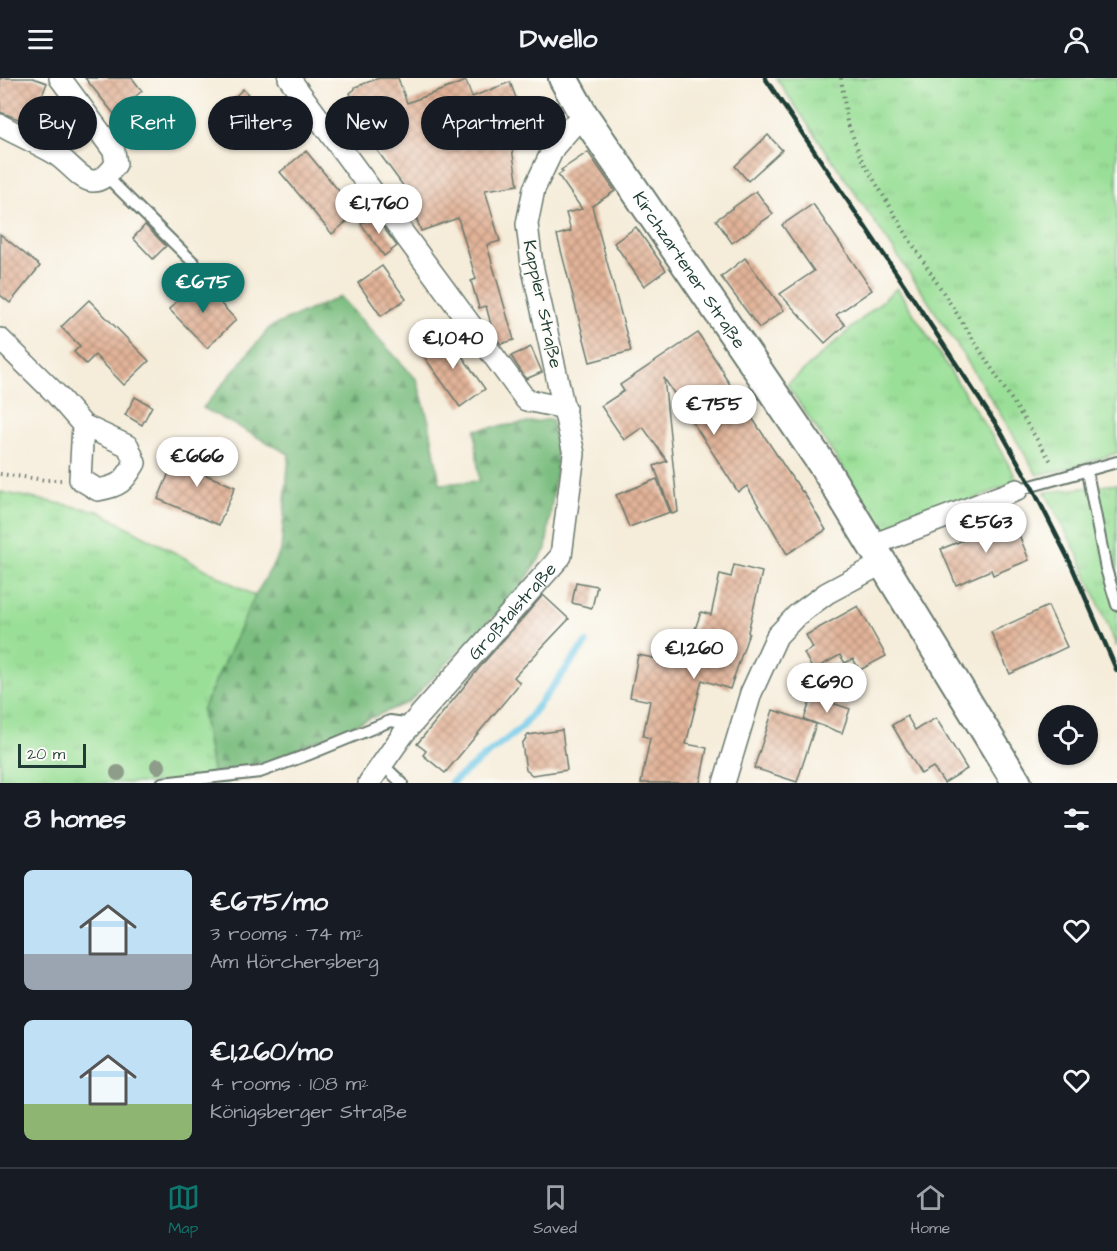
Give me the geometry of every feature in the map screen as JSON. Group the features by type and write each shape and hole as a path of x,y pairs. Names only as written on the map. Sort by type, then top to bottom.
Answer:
{"street":[{"path":"0,125 56,154 78,175 93,181 107,177 116,164 114,151 60,78"},
{"path":"289,78 526,400 565,408"},
{"path":"563,78 583,114"},
{"name":"Kappler Straße","path":"565,408 532,265 527,225 534,189 554,147 583,114"},
{"name":"Kirchzartener Straße","path":"583,114 818,458 1017,783"},
{"path":"0,339 56,394 83,425 128,446 135,463 117,486 98,490 80,479 83,425"},
{"name":"Großtalstraße","path":"369,783 412,724 561,556 574,454 565,408"},
{"path":"724,783 751,693 777,636 797,615 877,554 1017,490"}],"lane":[{"path":"107,177 194,263"},
{"path":"1017,490 1117,462"},
{"path":"1087,472 1106,569 1117,605"},
{"path":"162,783 260,772 390,721 412,724"},
{"path":"382,764 402,783"}],"path":[{"path":"841,78 847,121 861,158 911,242 1049,456 1059,479"},
{"path":"0,474 46,480 80,479"}],"green space":[{"path":"776,78 1117,78 1117,453 1066,469 1037,475 943,323"},
{"path":"897,288 992,436 1018,481 888,535 787,385"},
{"path":"340,297 417,380 429,422 440,484 479,481 475,430 552,419 557,462 546,549 519,590 409,702 264,763 213,772 202,710 255,596 281,551 289,454 203,408 270,327"},
{"path":"1117,484 1117,647 1079,557 1045,492"},
{"path":"0,492 98,511 255,596 202,710 212,772 223,770 228,783 0,783"}],"building":[{"path":"0,78 33,78 47,83 42,96 18,96 18,119 0,112"},
{"path":"85,78 132,78 142,91 136,96 109,96 109,108"},
{"path":"379,78 398,78 404,96 351,96 350,93 355,87"},
{"path":"466,81 472,96 426,96"},
{"path":"510,82 515,96 475,96"},
{"path":"243,89 249,96 236,96"},
{"path":"421,98 421,150 512,150 518,185 485,190 500,241 487,245 514,340 501,344 494,336 486,306 479,308 471,281 476,279 458,218 421,231 414,212 421,210 377,150 409,150 409,102"},
{"path":"768,135 782,150 748,181 735,166"},
{"path":"306,151 357,213 332,234 280,172"},
{"path":"588,152 615,191 592,206 631,351 590,362 557,235 571,231 566,213 582,209 558,175 563,172 561,170"},
{"path":"756,191 773,214 732,243 716,220"},
{"path":"813,204 872,290 836,315 845,325 825,343 780,294 814,271 782,225"},
{"path":"374,215 397,246 384,256 361,224"},
{"path":"145,225 166,246 153,259 133,238"},
{"path":"636,227 666,270 644,286 614,243"},
{"path":"0,234 40,266 10,303 0,295"},
{"path":"745,258 784,310 759,328 721,277"},
{"path":"382,266 406,299 381,316 358,283"},
{"path":"199,280 236,320 207,348 169,309"},
{"path":"89,300 149,361 124,385 95,355 86,364 74,352 80,346 61,327"},
{"path":"446,333 485,389 460,407 420,351"},
{"path":"698,333 794,481 803,491 826,530 787,554 747,486 738,492 664,378 678,512 672,514 654,466 667,461 643,427 624,440 601,406 624,391 620,385"},
{"path":"531,347 542,372 526,379 511,356"},
{"path":"135,397 152,406 142,425 125,415"},
{"path":"192,447 214,456 206,475 235,487 219,525 158,499 173,463 183,467"},
{"path":"657,479 670,512 629,527 616,495"},
{"path":"1014,522 1029,560 993,575 991,570 956,585 941,549 976,535 977,538"},
{"path":"734,565 762,572 749,633 730,689 702,680 686,744 707,748 700,783 641,783 650,738 643,736 650,701 630,697 638,655 683,664 701,612 711,615 720,574 731,577"},
{"path":"576,582 597,586 592,608 572,603"},
{"path":"543,595 569,619 514,677 520,683 445,773 423,755 426,751 417,744"},
{"path":"858,606 886,656 860,670 853,659 845,663 840,655 813,670 804,653 813,648 806,635"},
{"path":"1048,606 1067,647 1010,674 991,632"},
{"path":"812,696 850,709 842,733 804,719"},
{"path":"773,710 816,724 797,782 754,768"},
{"path":"907,716 915,730 936,718 967,769 944,783 933,767 921,774 892,725"},
{"path":"562,730 567,770 532,775 526,770 522,744 528,735"}],"waterway":[{"path":"451,783 521,728 586,643"}],"railway":[{"path":"765,78 1001,432 1070,562 1117,671"}]}
